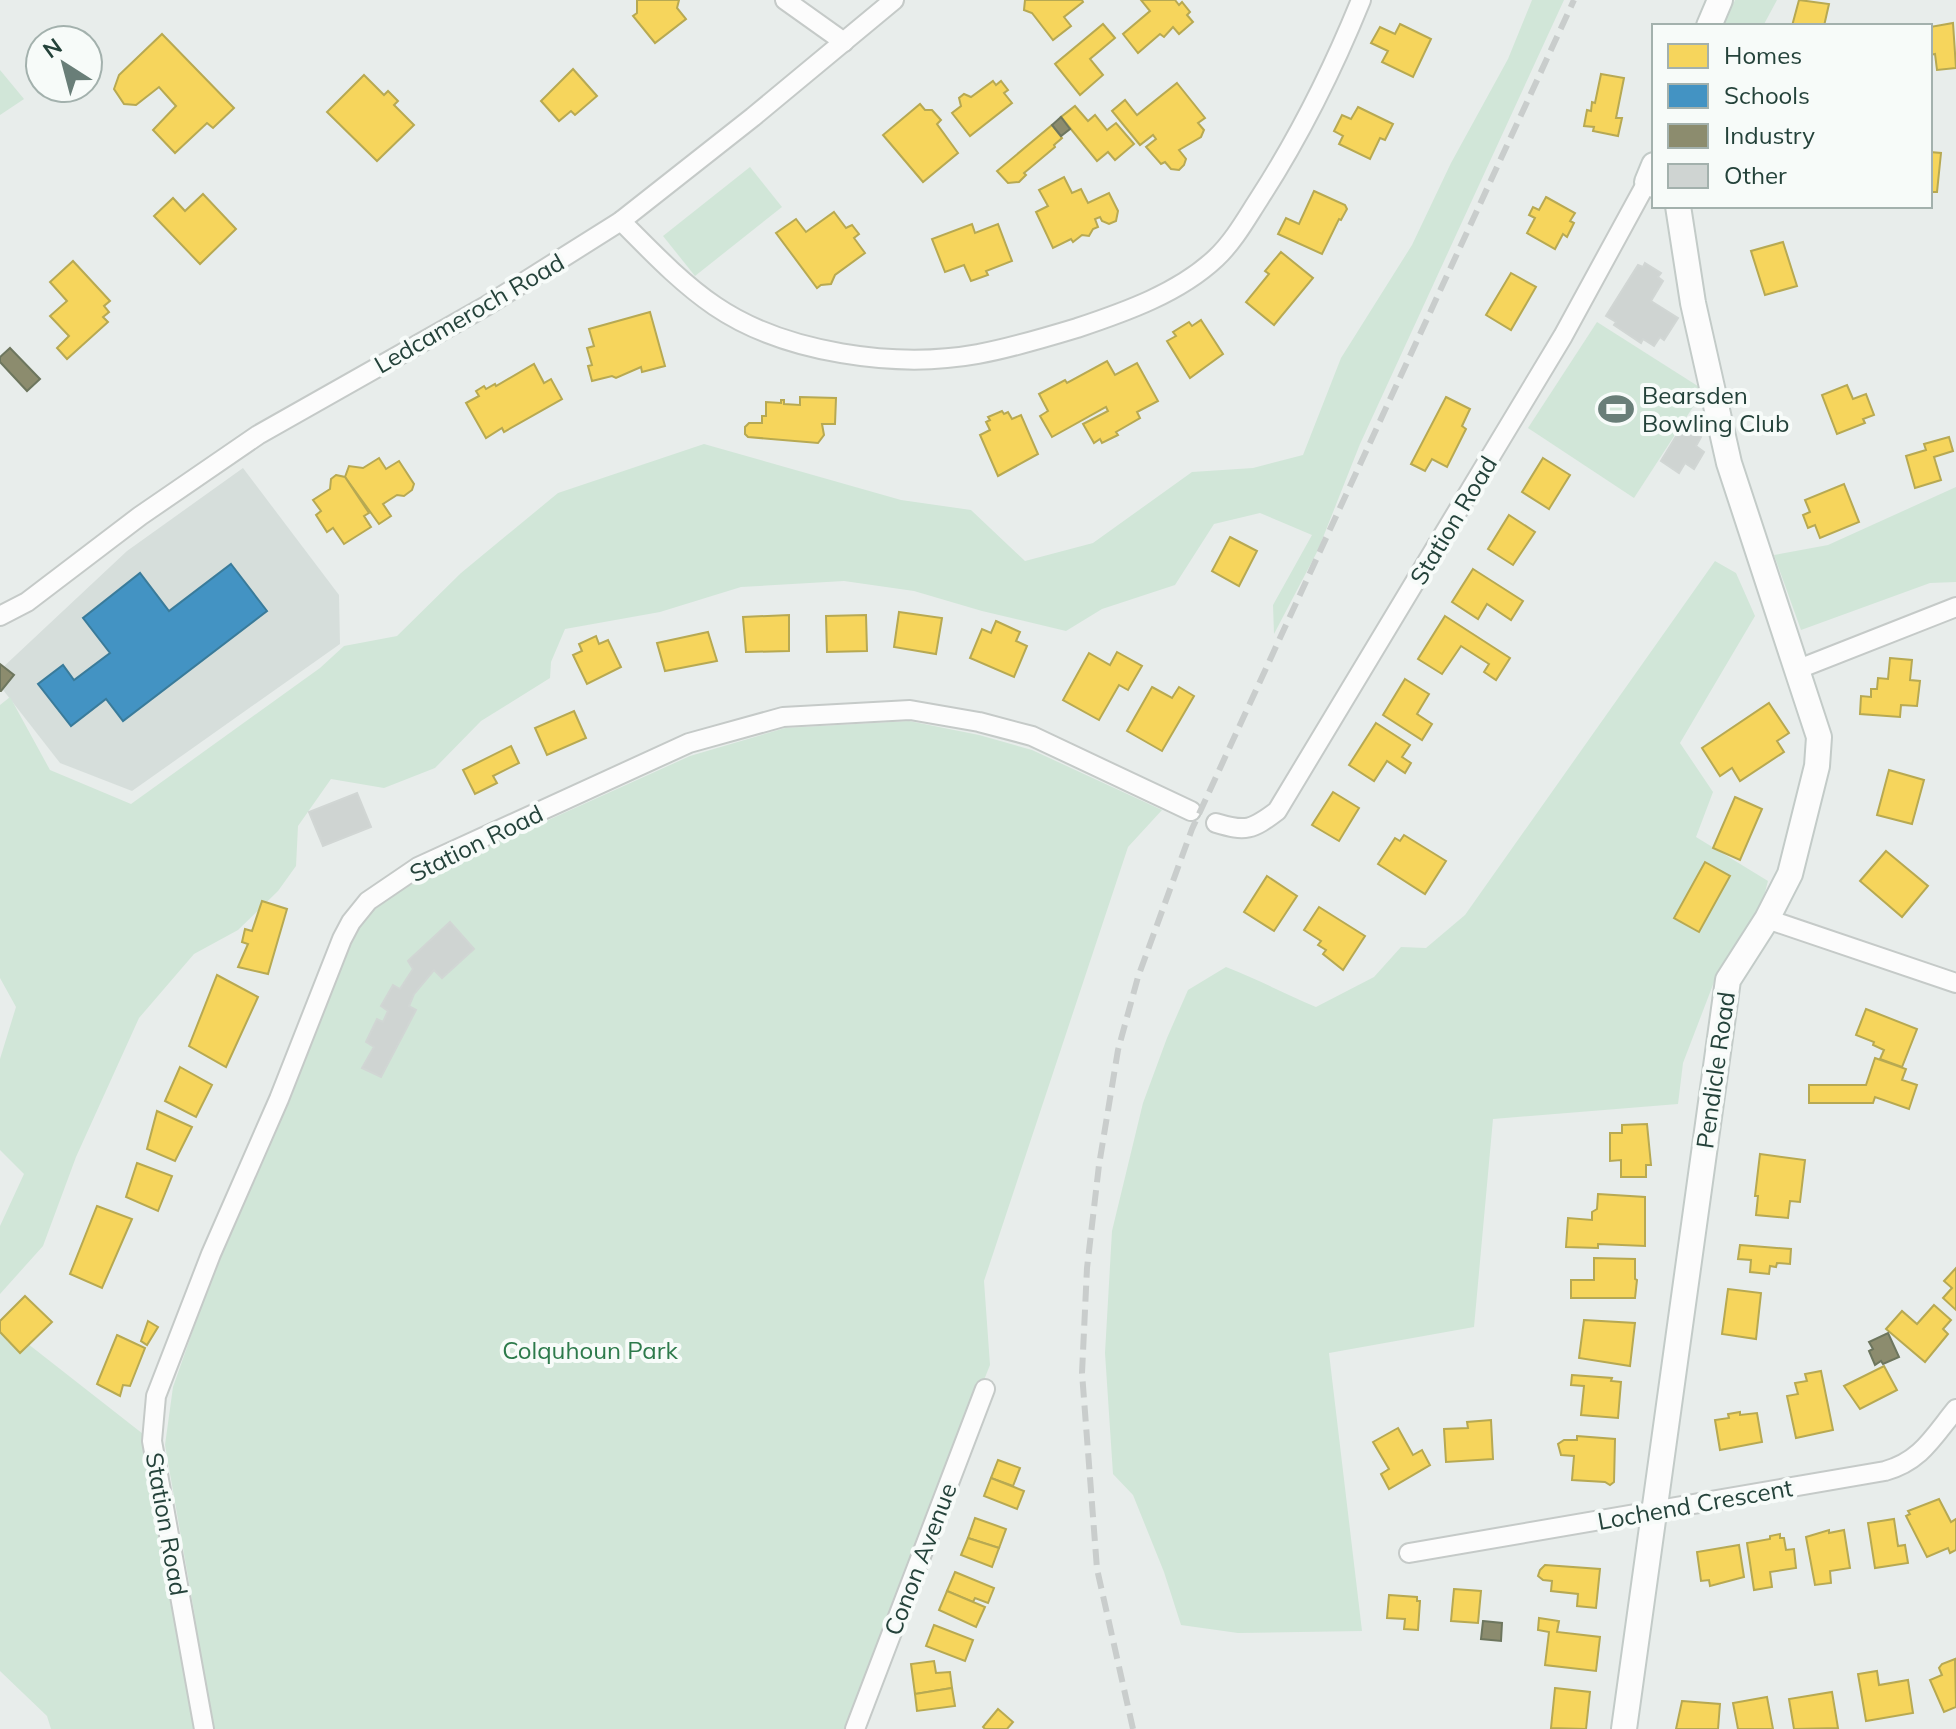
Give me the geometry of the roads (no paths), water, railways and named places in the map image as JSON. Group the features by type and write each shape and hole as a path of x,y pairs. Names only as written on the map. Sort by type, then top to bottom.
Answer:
{"street":[{"path":"785,0 844,42"},
{"name":"Ledcameroch Road","path":"0,616 27,602 140,516 247,442 486,306 621,221 894,0"},
{"path":"621,221 691,289 718,308 781,338 828,350 919,359 975,355 1036,341 1098,321 1169,291 1200,273 1220,254 1272,178 1316,98 1361,0"},
{"path":"1710,24 1720,0"},
{"name":"Station Road","path":"1216,823 1235,829 1254,828 1277,811 1563,336 1652,177"},
{"name":"Pendicle Road","path":"1624,1729 1728,980 1767,919 1790,874 1817,766 1819,737 1729,463 1693,303 1678,208"},
{"path":"1796,670 1956,607"},
{"name":"Station Road","path":"204,1729 152,1441 156,1396 211,1254 279,1099 342,939 368,901 418,867 689,743 783,717 910,710 979,722 1032,736 1191,811"},
{"path":"1767,919 1956,983"},
{"name":"Conon Avenue","path":"860,1727 985,1389"},
{"name":"Lochend Crescent","path":"1409,1553 1905,1465 1919,1454 1956,1409"}],"railway":[{"path":"1133,1729 1097,1569 1082,1373 1087,1268 1099,1165 1118,1050 1138,977 1192,829 1574,0"}],"place":[{"name":"Bearsden Bowling Club","path":"1616,409"}],"park label":[{"name":"Colquhoun Park","path":"590,1350"}]}
